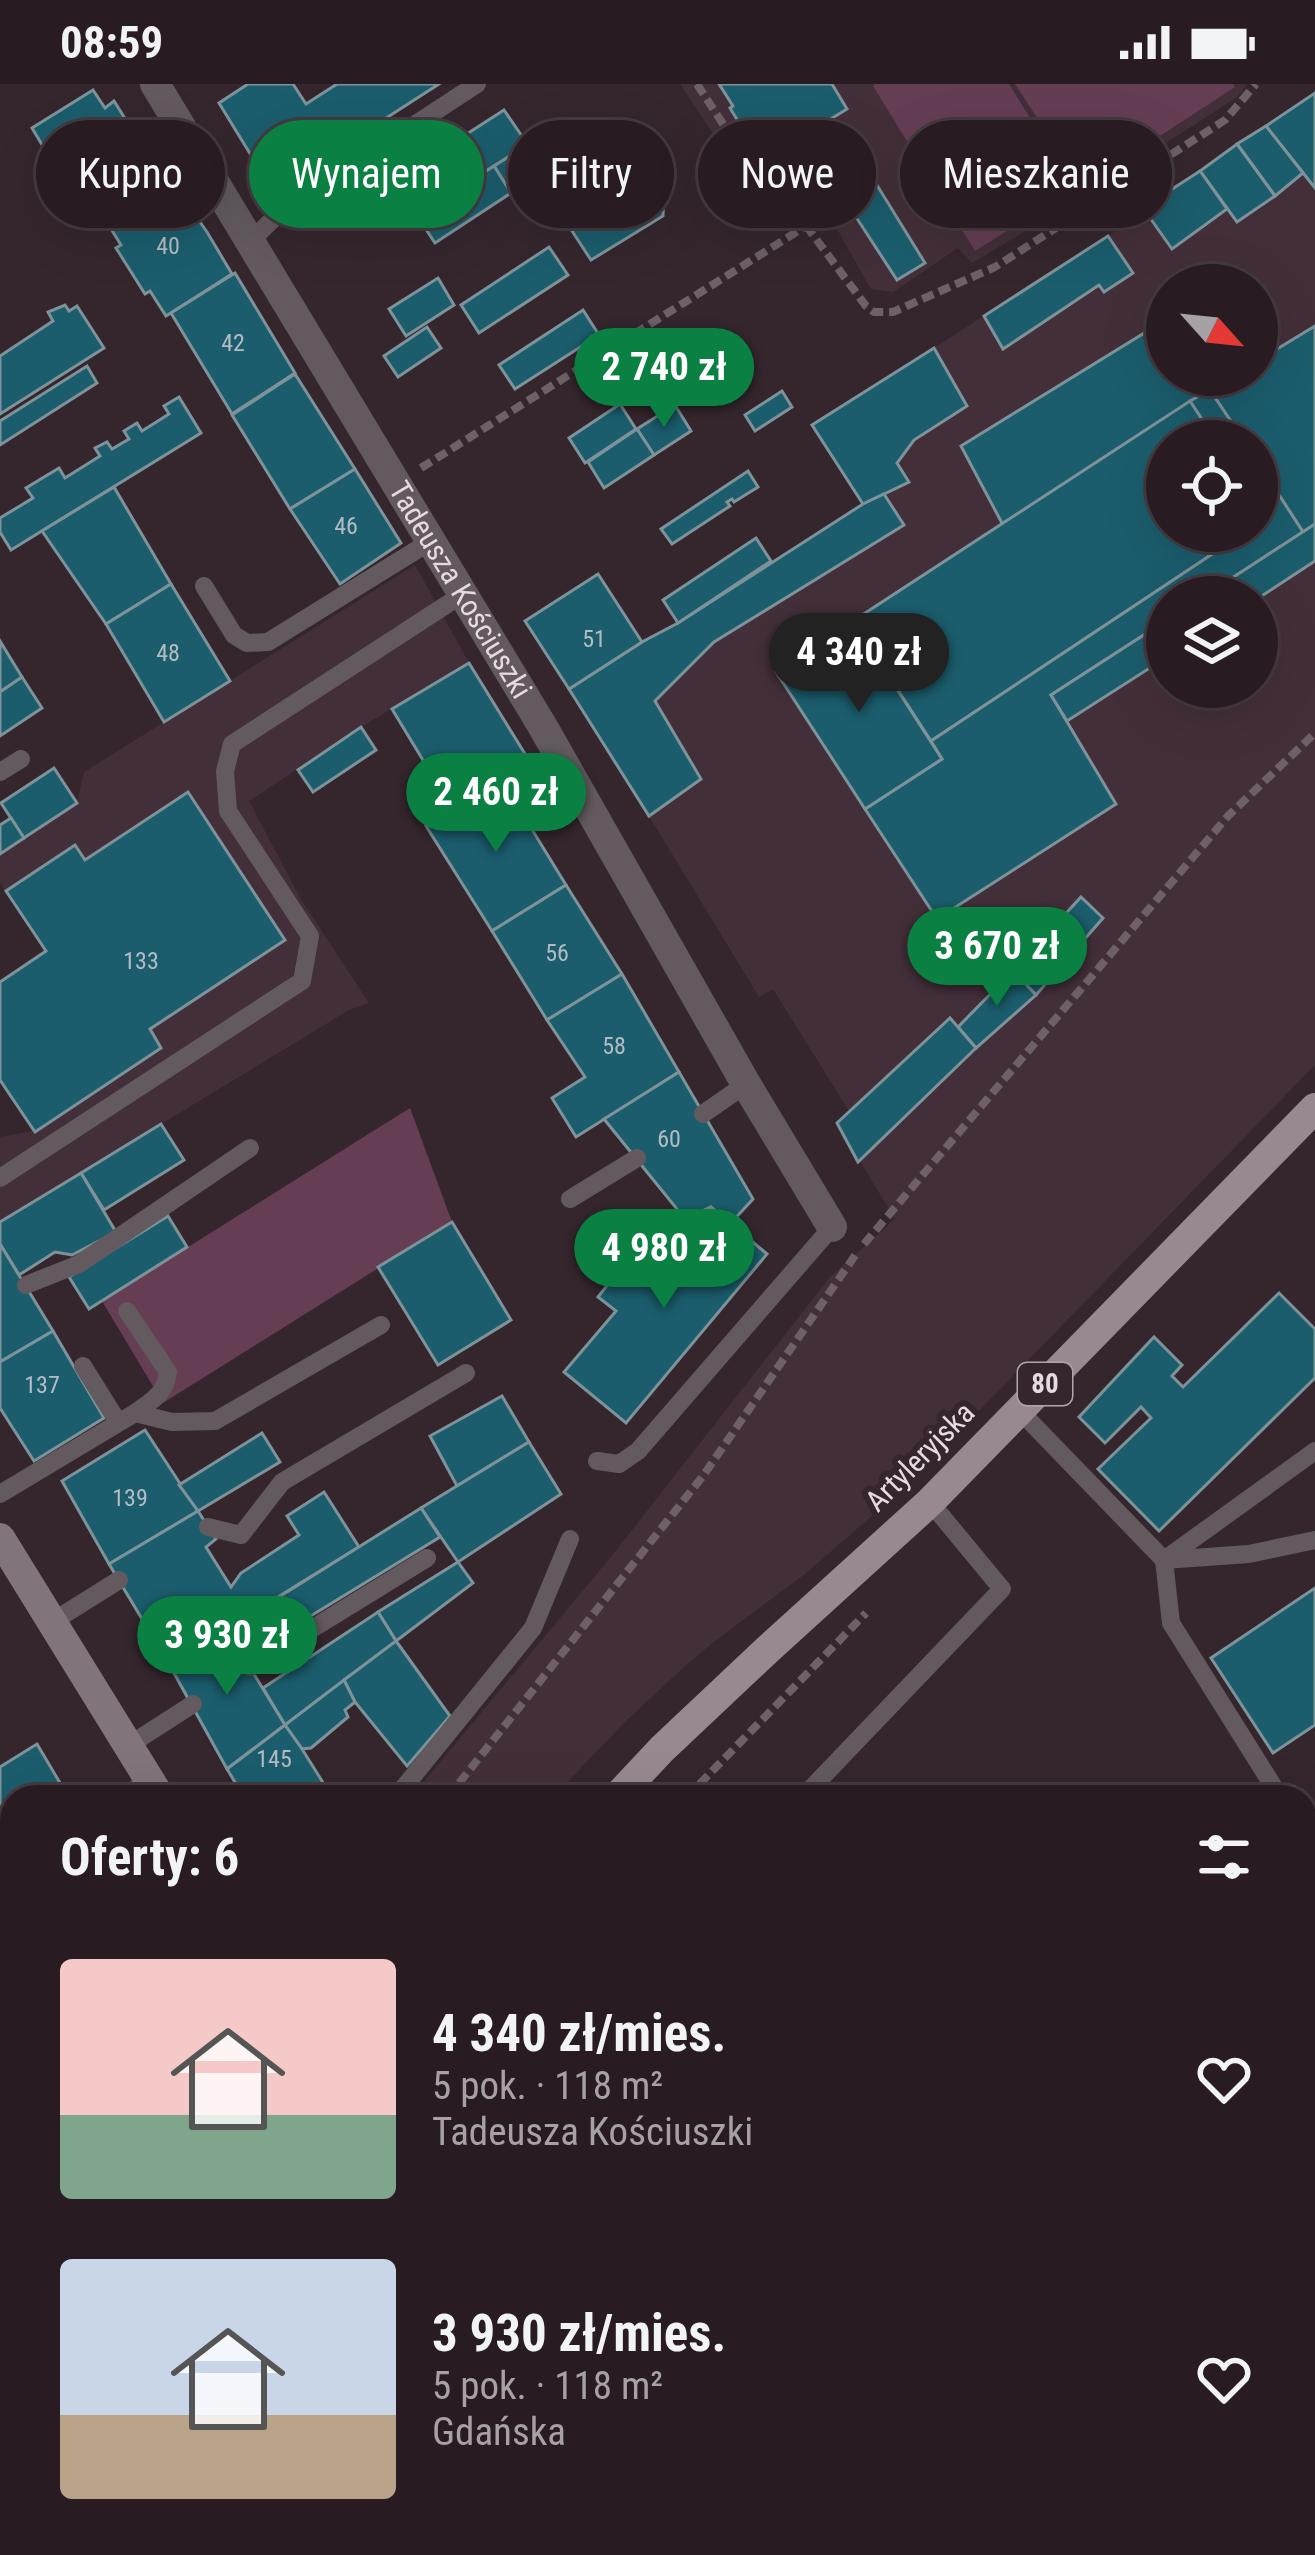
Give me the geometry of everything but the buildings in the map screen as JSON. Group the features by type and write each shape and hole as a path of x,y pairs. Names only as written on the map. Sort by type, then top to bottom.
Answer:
{"main road":[{"name":"Artyleryjska","path":"628,1785 930,1502 1315,1108"}],"street":[{"name":"Tadeusza Kościuszki","path":"155,84 543,727 832,1227"},
{"path":"0,1538 128,1746 142,1785"}],"lane":[{"path":"250,242 277,215 477,84"},
{"path":"204,586 234,635 247,643 268,642 431,541"},
{"path":"0,1178 302,981 310,936 228,811 225,772 232,744 463,594"},
{"path":"0,772 21,759"},
{"path":"704,1114 746,1084"},
{"path":"26,1285 79,1264 250,1148"},
{"path":"570,1199 637,1158"},
{"path":"597,1461 619,1464 638,1451 832,1227"},
{"path":"0,1494 127,1418 166,1386 168,1372 127,1311"},
{"path":"83,1366 127,1418 215,1421 381,1325"},
{"path":"208,1526 241,1535 282,1482 466,1372"},
{"path":"1019,1410 1164,1560 1172,1623 1273,1785"},
{"path":"1164,1560 1315,1451"},
{"path":"814,1785 1002,1589 930,1502"},
{"path":"405,1785 533,1628 570,1539"},
{"path":"1164,1560 1249,1554 1315,1540"},
{"path":"250,1667 428,1558"},
{"path":"52,1622 119,1580"},
{"path":"128,1746 193,1704"}],"path":[{"path":"697,84 720,120"},
{"path":"808,228 866,306 874,312 893,312 995,267 1225,120 1256,84"},
{"path":"396,483 803,228"},
{"path":"458,1785 703,1476 856,1254 1228,816 1315,733"},
{"path":"832,1227 856,1254"}],"shaded area":[{"path":"680,84 1246,86 1237,97 1172,139 1172,120 900,120 900,228 1030,228 972,263 958,248 893,292 871,289 836,228 876,228 876,120 704,120"},
{"path":"1009,84 1031,120 900,120 900,130 873,86"},
{"path":"1015,84 1235,87 1172,128 1172,120 1038,120"},
{"path":"1315,93 1315,1065 903,1489 805,1574 683,1668 565,1785 421,1785 614,1553 830,1277 895,1219 837,1123 849,1111 773,989 759,997 649,816 701,779 655,701 714,642 903,526 884,494 909,482 897,463 914,440 967,405 934,348 1118,228 1172,228 1172,189"},
{"path":"961,228 1012,228 975,251"},
{"path":"415,565 469,663 249,801 302,901 369,1003 349,1010 0,1222 0,1137 34,1131 0,1080 46,951 0,883 0,854 77,803 84,772"},
{"path":"410,1108 452,1222 163,1403 102,1301"}]}
